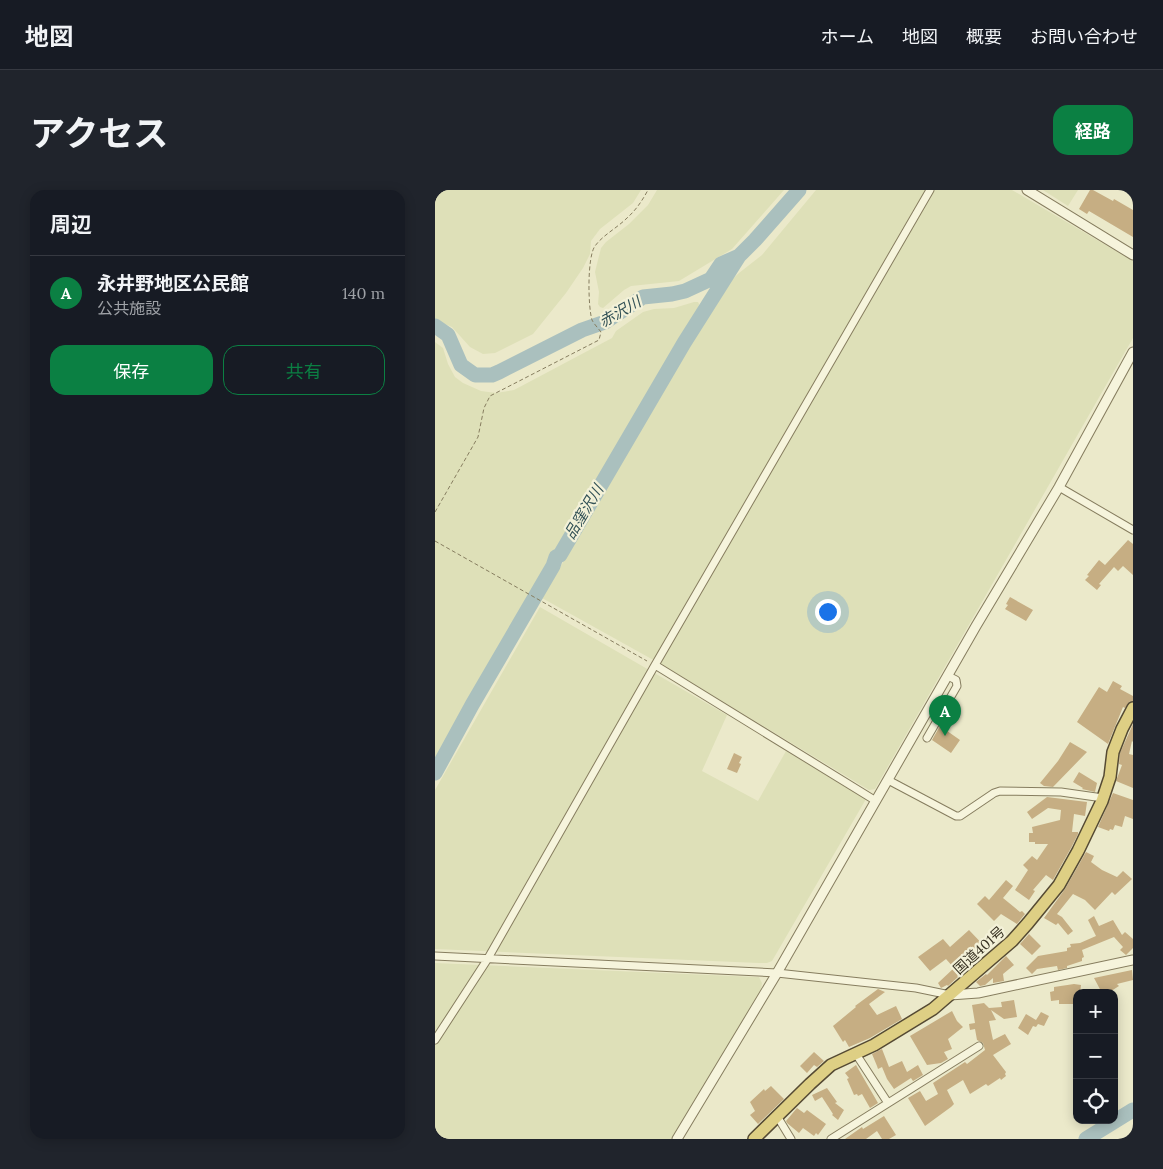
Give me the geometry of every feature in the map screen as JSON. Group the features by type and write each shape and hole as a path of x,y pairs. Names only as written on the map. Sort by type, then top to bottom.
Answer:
{"highway":[{"name":"国道401号","path":"754,1139 831,1066 874,1045 933,1009 1012,941 1051,896 1073,861 1103,798 1110,777 1113,752 1133,708"}],"street":[{"path":"435,1040 487,960 930,190"},
{"path":"1027,190 1133,255"},
{"path":"677,1139 777,973 1059,487 1133,352"},
{"path":"1059,487 1133,530"},
{"path":"655,666 876,802"},
{"path":"927,738 957,686 956,680 948,676"},
{"path":"888,780 957,816 960,816 993,793 1001,791 1061,792 1103,798"},
{"path":"435,956 777,973 916,988 950,995 979,993 1133,960"},
{"path":"831,1139 979,1046"},
{"path":"856,1054 888,1103"},
{"path":"777,1116 791,1139"}],"path":[{"path":"435,512 478,437 484,408 489,396 599,340 601,332 593,322 590,310 589,285 593,250 599,241 627,219 640,204 647,190"},
{"path":"435,541 655,666"}],"green space":[{"path":"435,190 641,190 633,203 600,229 591,241 590,254 583,268 566,293 533,334 495,353 483,354 470,347 452,327 435,320"},
{"path":"657,190 784,190 732,249 679,281 631,286 603,308 600,307 598,304 599,292 595,272 601,248 648,205"},
{"path":"816,190 1012,190 1133,261 1133,338 875,789 869,790 666,667 542,598 725,286 762,255"},
{"path":"1043,190 1078,190 1068,206"},
{"path":"694,302 699,304 698,314 435,766 435,342 443,348 455,377 481,391 496,393 514,390 612,338 616,331 643,312 654,309 674,308"},
{"path":"540,607 727,715 702,771 758,801 786,751 866,799 772,961 759,963 435,949 435,790"},
{"path":"435,963 759,977 762,983 761,990 671,1139 435,1139"}],"building":[{"path":"1090,190 1113,201 1114,199 1133,210 1133,237 1089,211 1087,214 1079,209"},
{"path":"1128,540 1133,544 1133,575 1123,566 1118,571 1114,567 1099,584 1101,585 1097,590 1085,580 1089,576 1087,575 1099,560 1105,565"},
{"path":"1010,597 1033,610 1026,621 1005,609"},
{"path":"1113,681 1122,686 1120,689 1133,696 1133,701 1129,702 1125,708 1123,707 1108,744 1077,722 1099,687 1107,692"},
{"path":"1133,724 1133,742 1129,754 1133,755 1133,788 1116,781 1122,765 1119,764 1120,753"},
{"path":"940,726 960,740 951,753 932,740"},
{"path":"1070,742 1087,752 1053,787 1044,786 1040,783 1058,761"},
{"path":"734,753 742,757 737,773 727,769"},
{"path":"1079,772 1097,783 1095,792 1082,789 1073,782"},
{"path":"1113,793 1133,800 1133,819 1125,816 1122,827 1115,825 1113,830 1110,829 1109,831 1098,827"},
{"path":"1047,797 1087,802 1085,816 1074,814 1072,832 1078,832 1078,834 1071,848 1053,880 1046,875 1033,890 1035,891 1029,900 1015,890 1028,870 1023,865 1032,856 1037,860 1048,844 1029,842 1029,833 1033,833 1032,827 1060,820 1061,810 1048,808 1032,819 1027,812"},
{"path":"1086,852 1094,856 1091,862 1102,870 1117,877 1123,871 1132,879 1115,895 1112,892 1095,910 1085,900 1073,894 1057,914 1062,917 1073,931 1068,935 1058,923 1056,925 1044,918 1065,889"},
{"path":"1006,880 1013,886 1003,898 1025,914 1017,924 1001,914 994,921 977,904 985,896 989,900"},
{"path":"1094,916 1099,926 1113,920 1122,935 1125,932 1133,939 1133,948 1126,955 1120,950 1123,947 1114,937 1082,950 1084,957 1082,961 1067,966 1067,968 1058,970 1057,966 1037,969 1032,974 1026,968 1038,956 1067,951 1067,948 1071,947 1070,944 1080,943 1096,936 1088,920"},
{"path":"969,930 988,950 948,986 941,988 938,983 954,968 946,959 930,971 918,957 943,939 950,947"},
{"path":"1029,934 1041,946 1032,955 1020,944"},
{"path":"1006,956 1014,965 1003,974 1004,981 993,983 993,978 985,985 980,986 976,982 987,975"},
{"path":"1132,970 1133,980 1117,984 1119,986 1114,989 1100,989 1094,978"},
{"path":"1074,984 1081,985 1080,989 1073,989 1073,1004 1059,1004 1059,1000 1051,1001 1050,992 1054,991 1054,987"},
{"path":"878,989 885,992 869,1004 877,1015 896,1006 902,1019 870,1038 849,1047 845,1040 843,1042 833,1026"},
{"path":"1014,1000 1017,1017 1004,1019 991,1010 996,1020 989,1021 993,1040 1005,1034 1011,1044 993,1055 1006,1072 1006,1076 988,1086 986,1084 970,1094 963,1080 947,1090 954,1104 925,1126 908,1098 920,1091 926,1101 938,1094 933,1083 965,1062 967,1064 985,1050 983,1043 977,1040 975,1029 970,1030 969,1024 975,1023 972,1005 984,1003 989,1008 1002,1007 1001,1002"},
{"path":"952,1011 957,1021 963,1027 948,1039 952,1049 944,1052 948,1059 941,1063 927,1065 910,1036"},
{"path":"1041,1012 1049,1016 1044,1026 1038,1024 1036,1027 1033,1026 1028,1035 1018,1028 1026,1014 1036,1020"},
{"path":"882,1049 889,1067 902,1061 907,1072 918,1065 923,1075 913,1081 911,1078 894,1089 882,1067 878,1069 872,1054"},
{"path":"814,1052 824,1061 817,1067 814,1065 807,1073 800,1066"},
{"path":"856,1065 878,1103 870,1108 862,1094 854,1095 847,1079 849,1078 845,1073"},
{"path":"771,1086 784,1099 758,1124 750,1115 755,1111 750,1102 764,1089 765,1091"},
{"path":"827,1088 837,1102 835,1103 844,1110 838,1120 832,1115 822,1097 815,1101 812,1095"},
{"path":"797,1108 804,1113 807,1110 826,1124 818,1135 816,1133 814,1136 803,1128 799,1133 787,1123 786,1121"},
{"path":"884,1116 896,1135 889,1139 882,1139 877,1131 866,1139 845,1139 862,1127 863,1129"}],"waterway":[{"name":"赤沢川","path":"435,326 448,335 461,365 475,375 492,375 582,330 605,322 643,297 685,291 711,279 721,264 739,256 755,240 799,190"},
{"name":"品窪沢川","path":"435,773 472,705 553,566 556,557 560,555 684,343 739,256"},
{"path":"1086,1139 1133,1110"}],"place":[{"name":"永井野地区公民館","path":"945,736"}]}
